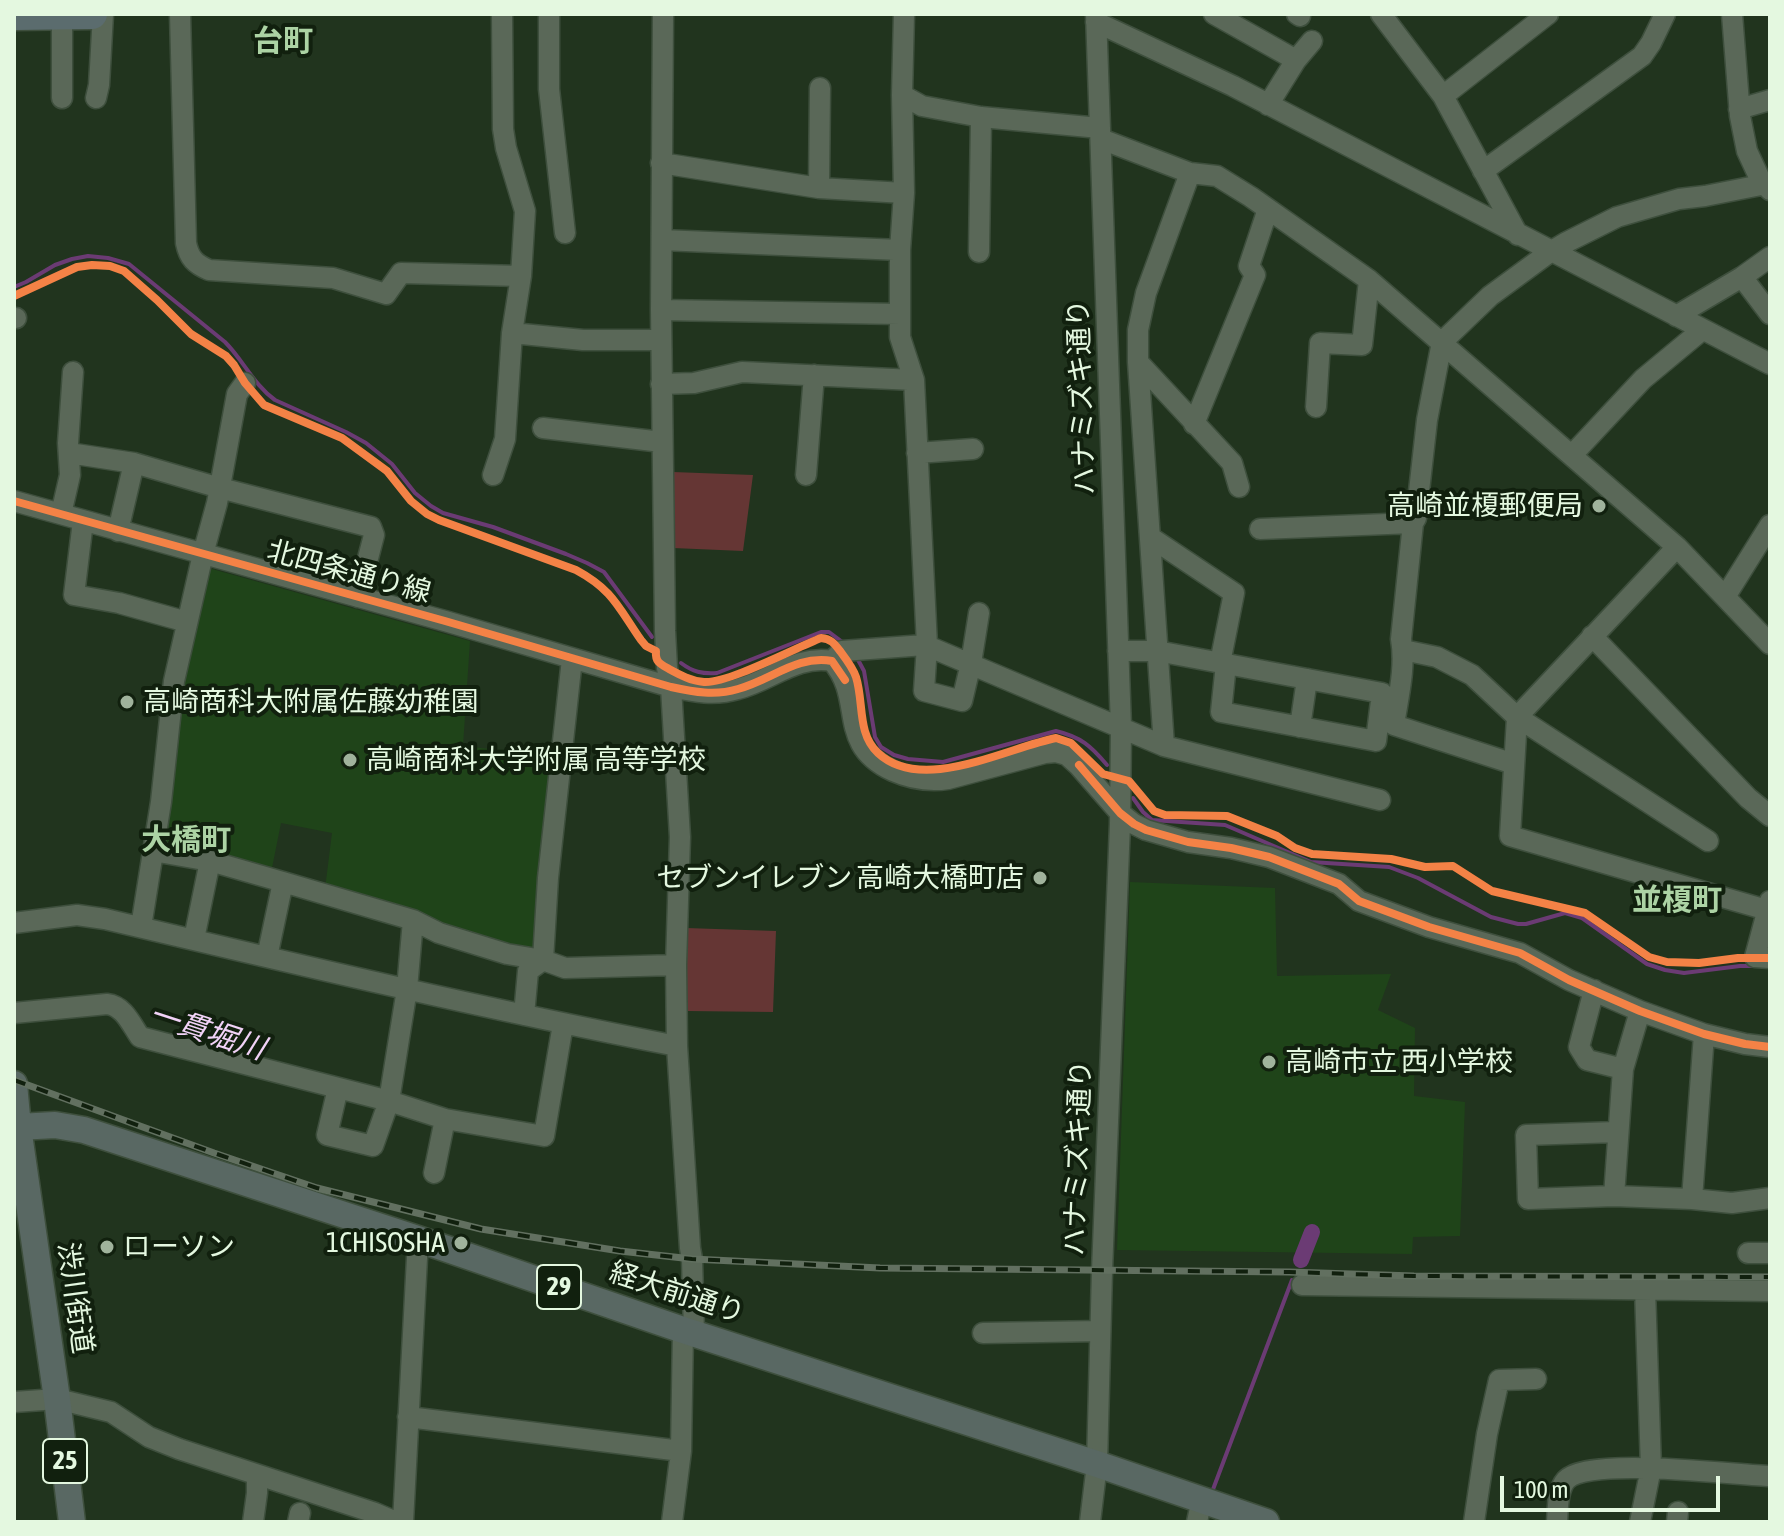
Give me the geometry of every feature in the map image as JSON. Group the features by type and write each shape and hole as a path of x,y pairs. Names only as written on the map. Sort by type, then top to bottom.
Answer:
{"highway":[{"path":"14,15 92,14"}],"main road":[{"name":"渋川街道","path":"14,1084 72,1522"},
{"name":"経大前通り","path":"18,1127 55,1125 84,1130 1097,1464 1200,1510 1266,1522"}],"street":[{"path":"96,98 103,14"},
{"path":"180,14 186,243 188,254 197,265 209,270 333,278 386,294 401,273 521,276"},
{"path":"493,475 506,436 512,333 521,276 525,211 503,129 502,14"},
{"path":"549,14 549,89 565,233"},
{"path":"663,14 661,384 666,653 671,687 680,837 677,1046 692,1259 681,1451 672,1522"},
{"path":"904,14 900,337 914,380 927,645 924,691 962,701 979,613"},
{"path":"1214,14 1296,60"},
{"path":"1381,14 1443,96 1518,235"},
{"path":"1443,96 1548,14"},
{"path":"1483,171 1642,56 1665,14"},
{"path":"1732,14 1739,109 1747,151 1760,179 1768,187"},
{"path":"62,15 62,98"},
{"path":"1096,18 1770,364"},
{"name":"ハナミズキ通り","path":"1090,1522 1097,1464 1121,727 1096,18"},
{"path":"1268,105 1296,60 1312,41"},
{"path":"819,188 820,88"},
{"path":"902,95 922,106 1100,134 1190,173 1217,176 1369,280 1677,547 1770,644"},
{"path":"1739,109 1770,100"},
{"path":"979,252 981,117"},
{"path":"661,163 819,188 904,193"},
{"path":"1164,746 1138,330 1146,293 1190,173"},
{"path":"1514,764 1394,725 1413,523 1427,420 1442,342 1490,296 1550,252 1617,217 1679,199 1768,187"},
{"path":"1194,424 1255,275 1249,266 1268,209"},
{"path":"662,240 900,250"},
{"path":"1676,316 1770,257"},
{"path":"1742,277 1770,314"},
{"path":"1316,407 1320,343 1362,345 1369,280"},
{"path":"661,310 900,314"},
{"path":"1572,455 1643,379 1702,330"},
{"path":"512,333 583,340 661,340"},
{"path":"1138,362 1232,463 1239,487"},
{"path":"61,514 70,475 68,443 73,372"},
{"path":"661,384 694,383 742,372 914,380"},
{"path":"806,475 814,375"},
{"path":"141,927 161,802 173,687 220,488 237,394 245,383"},
{"path":"543,428 662,442"},
{"path":"917,453 973,449"},
{"path":"69,453 134,463 371,527 374,535 358,597"},
{"path":"118,531 134,463"},
{"name":"北四条通り線","path":"14,501 699,693 741,689 806,660 927,645"},
{"path":"83,521 74,595 119,603 187,622"},
{"path":"1260,529 1413,523"},
{"path":"1725,597 1770,525"},
{"path":"1118,651 1157,651 1223,663 1382,693 1376,741 1221,712 1223,663 1234,593 1150,537"},
{"path":"1677,547 1517,717 1510,836 1768,906 1762,958"},
{"path":"1592,636 1748,798 1770,816"},
{"path":"927,645 1164,746 1380,800"},
{"path":"1403,650 1437,657 1472,675 1517,717 1708,841"},
{"path":"844,653 845,680 857,737 864,751 890,770 910,778 932,781 1056,752 1067,755 1120,795 1134,824 1159,835 1231,848 1287,863 1339,884 1359,901 1429,927 1520,953 1569,980 1640,1011 1704,1034 1770,1047"},
{"path":"543,960 548,878 572,659"},
{"path":"1300,727 1307,679"},
{"path":"153,851 210,861 413,920 439,933 493,950 543,960 565,968 676,965"},
{"path":"194,939 210,861"},
{"path":"267,957 283,882"},
{"path":"14,923 77,915 105,919 563,1024 677,1046"},
{"path":"338,1088 327,1135 373,1146 389,1101 407,989 413,920"},
{"path":"524,1015 528,971 543,960"},
{"path":"1594,990 1579,1047 1587,1060 1623,1069"},
{"path":"14,1013 114,1005 120,1008 140,1037 282,1072 445,1119 544,1136 563,1024"},
{"path":"1614,1196 1623,1069 1640,1011"},
{"path":"1692,1199 1704,1034"},
{"path":"434,1173 445,1119"},
{"path":"1617,1132 1526,1135 1528,1199 1614,1196 1732,1203 1770,1198"},
{"path":"403,1522 418,1239"},
{"path":"1748,1253 1770,1253"},
{"path":"1302,1285 1770,1291"},
{"path":"1640,1522 1651,1468 1645,1289"},
{"path":"983,1333 1100,1331"},
{"path":"1474,1522 1487,1434 1499,1380 1536,1379"},
{"path":"14,1402 57,1399 111,1412 149,1437 396,1522"},
{"path":"408,1417 681,1451"},
{"path":"1557,1522 1561,1489 1568,1478 1580,1472 1622,1467 1770,1476"},
{"path":"253,1522 257,1475"}],"shaded area":[{"path":"673,472 753,475 743,551 673,548"},
{"name":"高崎商科大学附属 高等学校","path":"212,569 470,641 463,746 490,749 490,757 556,763 541,955 325,889 332,833 281,823 271,873 158,849 183,685 208,572"},
{"name":"高崎市立 西小学校","path":"1130,882 1275,888 1277,976 1391,974 1378,1010 1415,1028 1414,1096 1465,1102 1460,1236 1413,1237 1412,1254 1117,1250"},
{"path":"686,928 776,931 773,1012 687,1011"}],"waterway":[{"path":"14,287 72,259 88,256 129,264 225,342 275,400 366,443 392,464 415,493 443,513 493,527 566,554 604,572 652,637"},
{"path":"681,663 698,672 717,673 821,632 829,632 845,644"},
{"path":"856,656 864,671 875,737 881,747 894,755 943,762 1056,731 1085,743 1107,765"},
{"path":"1133,798 1152,820 1225,825 1311,862 1389,867 1418,878 1491,917 1518,924 1565,913 1582,918 1647,964 1665,970 1684,973 1756,966"},
{"path":"1301,1260 1312,1232"},
{"path":"1212,1492 1292,1280"}],"railway":[{"path":"14,1080 317,1188 481,1229 620,1251 692,1259 880,1268 1414,1276 1770,1277"}],"cycle path":[{"path":"14,296 77,267 110,266 124,271 191,334 226,356 264,405 342,438 387,471 411,501 427,514 588,577 614,600 641,640 656,651 659,662 686,677 704,682 715,681 744,672 821,638 830,640 855,674 864,727 871,745 896,765 917,769 965,765 1056,738 1071,743 1103,774 1129,781 1154,811 1165,815 1227,816 1312,854 1391,859 1425,867 1453,866 1492,891 1585,913 1649,957 1667,962 1770,958"},
{"path":"14,501 671,687 704,692 729,691 795,665 819,660 832,661 845,680"},
{"path":"1079,765 1120,813 1146,830 1188,842 1269,857 1339,884 1359,901 1429,927 1520,953 1569,980 1640,1011 1704,1034 1770,1047"}],"place":[{"name":"高崎並榎郵便局","path":"1599,506"},
{"name":"高崎商科大附属佐藤幼稚園","path":"127,702"},
{"name":"高崎商科大学附属 高等学校","path":"350,760"},
{"name":"セブンイレブン 高崎大橋町店","path":"1040,878"},
{"name":"高崎市立 西小学校","path":"1269,1062"},
{"name":"1CHISOSHA","path":"461,1243"},
{"name":"ローソン","path":"107,1247"}],"district":[{"name":"台町","path":"283,42"},
{"name":"大橋町","path":"186,841"},
{"name":"並榎町","path":"1677,901"}],"water label":[{"name":"一貫堀川","path":"207,1032"}]}
